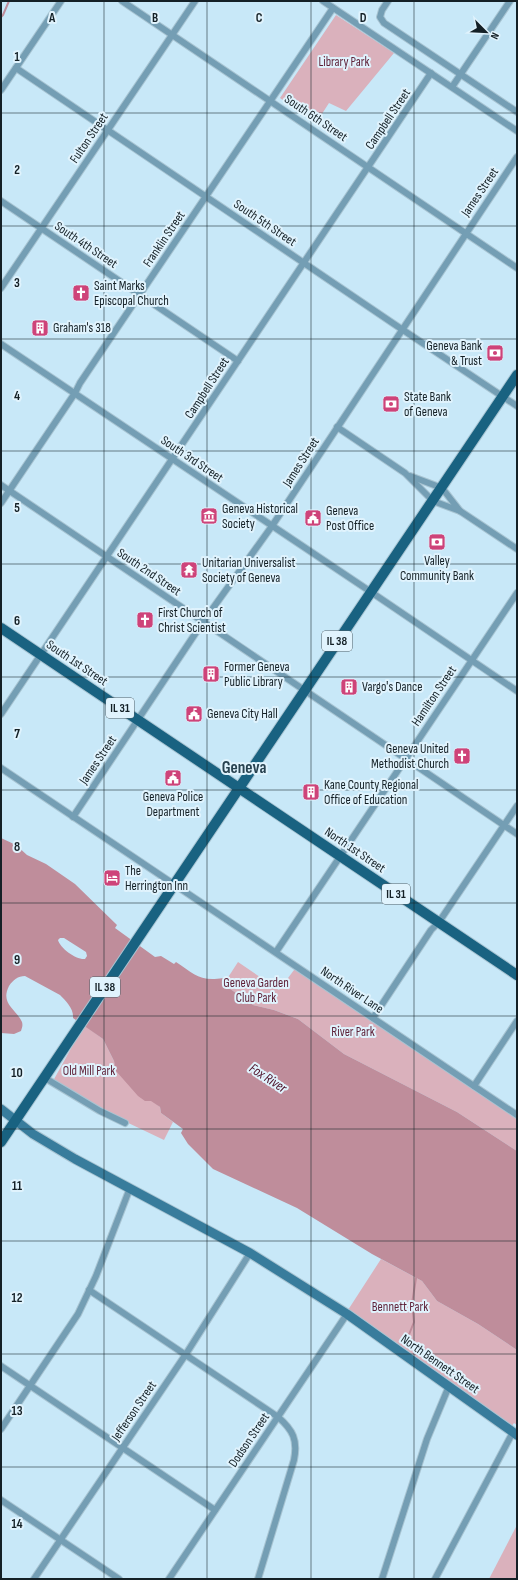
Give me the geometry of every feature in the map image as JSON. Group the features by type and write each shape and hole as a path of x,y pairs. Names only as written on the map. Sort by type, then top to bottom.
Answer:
{"main road":[{"name":"IL 38","path":"1,1142 517,376"},
{"name":"South 1st Street","path":"1,628 239,787"},
{"name":"North 1st Street","path":"239,787 517,975"},
{"name":"North Bennett Street","path":"1,1109 33,1134 75,1159 250,1253 347,1314 515,1433"}],"street":[{"path":"1,90 61,1"},
{"name":"South 6th Street","path":"122,1 517,268"},
{"name":"Fulton Street","path":"1,288 195,1"},
{"path":"323,1 517,131"},
{"path":"388,1 382,10 380,18 384,23 517,112"},
{"path":"452,87 510,1"},
{"name":"Franklin Street","path":"1,503 75,393 80,383 334,8"},
{"name":"South 5th Street","path":"16,68 517,406"},
{"name":"Campbell Street","path":"1,714 431,74"},
{"name":"James Street","path":"73,817 203,622 272,526 401,329 517,157"},
{"name":"South 4th Street","path":"1,201 238,361"},
{"name":"South 3rd Street","path":"1,344 371,592 517,692"},
{"path":"337,427 404,474 433,501 460,511 517,549"},
{"path":"404,474 442,488 460,511"},
{"name":"South 2nd Street","path":"1,485 517,834"},
{"name":"Hamilton Street","path":"276,952 517,593"},
{"name":"North River Lane","path":"1,768 517,1115"},
{"path":"374,1018 431,930 439,922 517,806"},
{"path":"474,1086 517,1021"},
{"path":"45,1078 100,1111 125,1123"},
{"path":"1,1429 78,1314 130,1188"},
{"name":"Jefferson Street","path":"34,1579 186,1354 250,1253"},
{"path":"89,1290 278,1417 291,1430 295,1440 296,1450 258,1579"},
{"name":"Dodson Street","path":"169,1579 347,1314"},
{"path":"1,1366 215,1510"},
{"path":"382,1579 426,1439 449,1386"},
{"path":"435,1579 515,1433"},
{"path":"1,1500 119,1579"}],"green space":[{"name":"Library Park","path":"336,15 394,53 346,111 329,103 316,123 280,98"},
{"name":"River Park","path":"238,962 279,990 297,966 517,1115 517,1151 457,1112 344,1054 298,1019 274,1010 253,1005 226,986 225,982"},
{"name":"Old Mill Park","path":"84,1025 103,1039 114,1061 117,1071 160,1107 161,1113 173,1122 164,1140 101,1110 53,1081"},
{"name":"Bennett Park","path":"381,1259 422,1281 437,1301 478,1324 517,1350 517,1425 514,1423 511,1427 348,1310"},
{"path":"517,1525 517,1579 489,1579"}],"water":[{"name":"Fox River","path":"1,838 16,845 27,855 46,864 75,884 117,925 115,928 155,957 161,956 174,964 176,962 203,978 223,978 226,986 253,1005 274,1010 298,1019 344,1054 457,1112 517,1151 517,1350 478,1324 437,1301 422,1281 372,1254 297,1208 213,1169 188,1144 181,1133 183,1129 161,1113 160,1107 151,1101 145,1101 138,1096 116,1071 114,1061 103,1039 73,1018 71,1008 60,995 25,976 16,979 9,986 6,997 10,1006 22,1022 21,1031 14,1034 1,1033","holes":["60,938 64,938 86,952 87,956 85,959 77,958 65,950 58,940"]}],"waterway":[{"path":"1,17 9,1"},
{"path":"406,1342 414,1322 412,1304 416,1278"}],"place":[{"name":"Saint Marks Episcopal Church","path":"81,293"},
{"name":"Graham's 318","path":"40,328"},
{"name":"Geneva Bank & Trust","path":"495,353"},
{"name":"State Bank of Geneva","path":"391,404"},
{"name":"Geneva Historical Society","path":"209,516"},
{"name":"Geneva Post Office","path":"313,518"},
{"name":"Valley Community Bank","path":"437,542"},
{"name":"Unitarian Universalist Society of Geneva","path":"189,570"},
{"name":"First Church of Christ Scientist","path":"145,620"},
{"name":"Former Geneva Public Library","path":"211,674"},
{"name":"Vargo's Dance","path":"349,687"},
{"name":"Geneva City Hall","path":"194,714"},
{"name":"Geneva United Methodist Church","path":"462,756"},
{"name":"Geneva Police Department","path":"173,778"},
{"name":"Kane County Regional Office of Education","path":"311,792"},
{"name":"The Herrington Inn","path":"112,878"}],"district":[{"name":"Geneva","path":"244,768"}],"park label":[{"name":"Geneva Garden Club Park","path":"256,990"}]}
